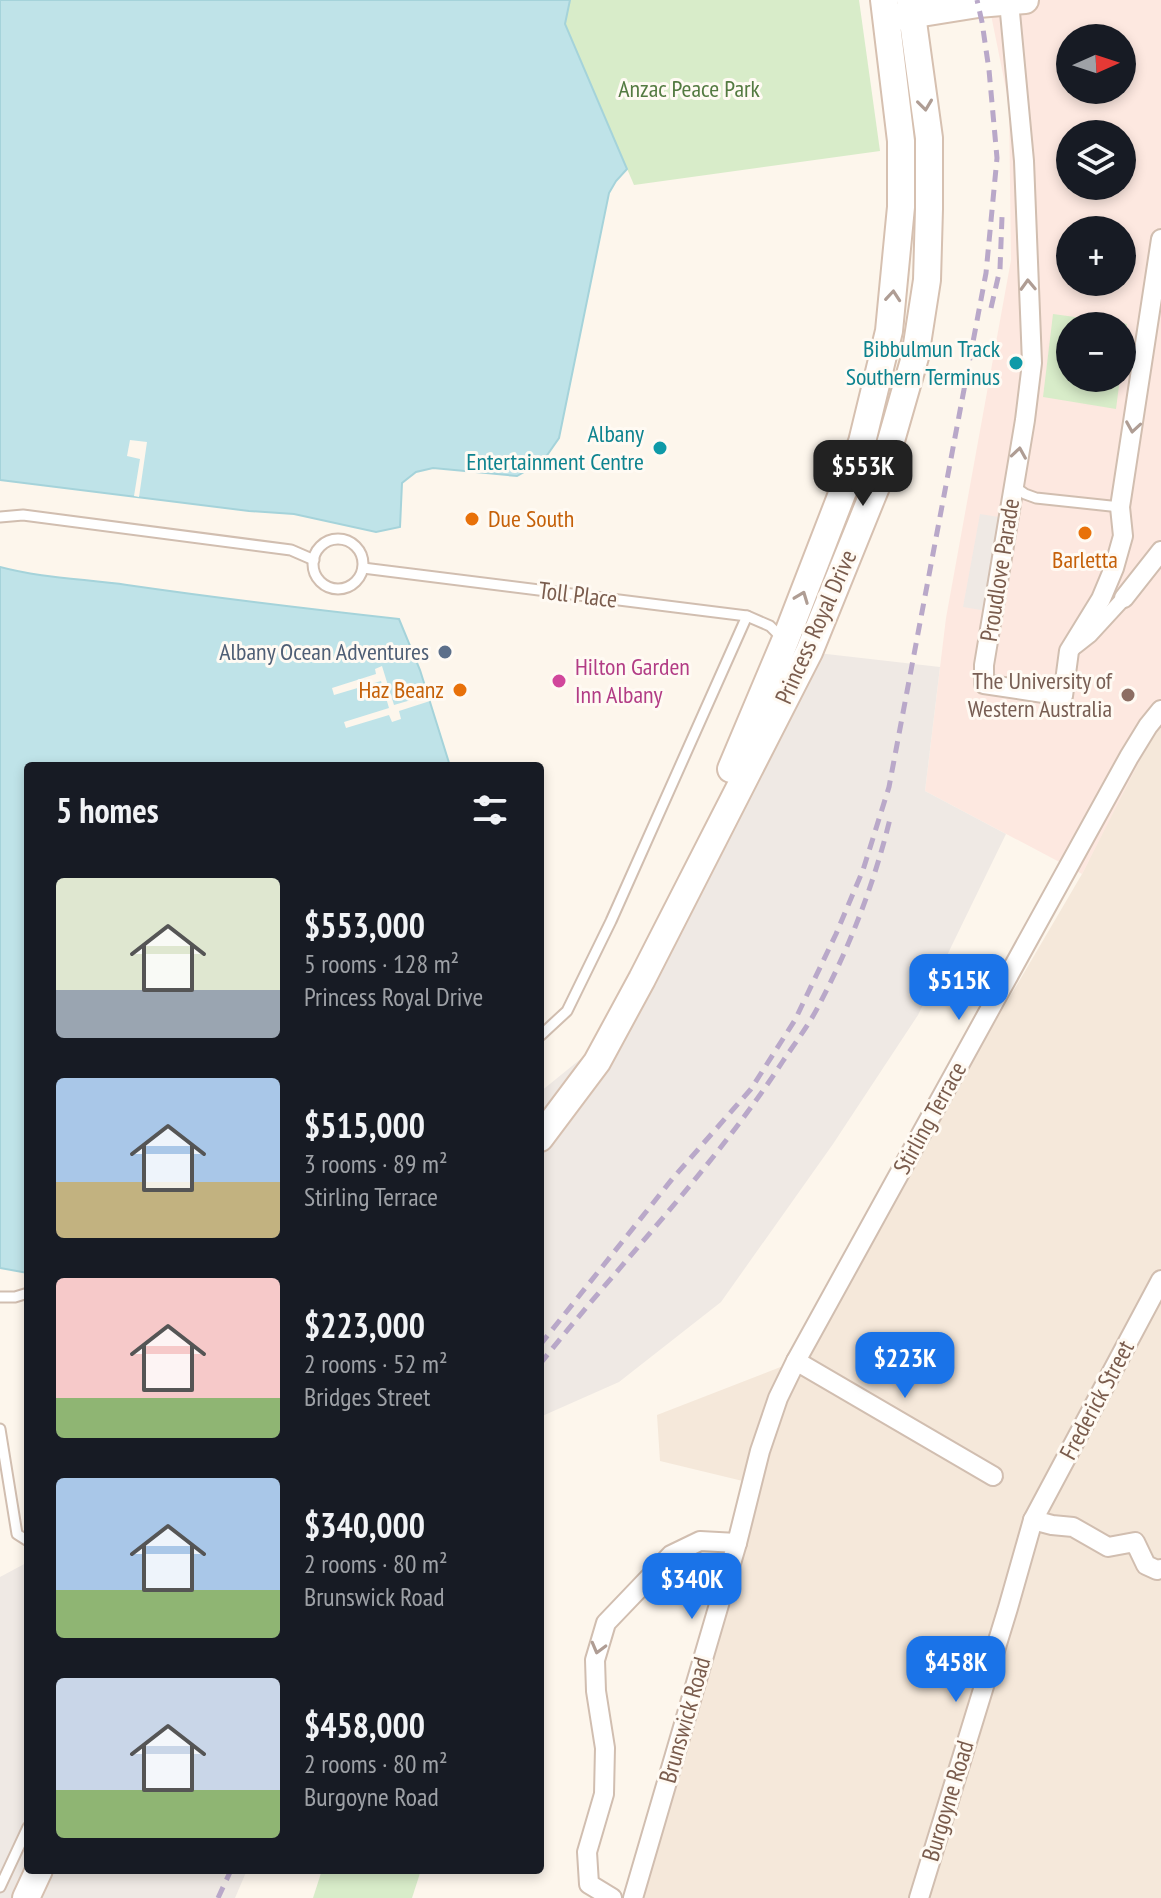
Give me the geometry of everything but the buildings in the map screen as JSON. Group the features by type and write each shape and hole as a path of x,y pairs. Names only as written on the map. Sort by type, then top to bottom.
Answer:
{"main road":[{"path":"898,8 1014,1"},
{"path":"920,66 922,35 967,6"},
{"name":"Princess Royal Drive","path":"544,1133 597,1062 642,979 882,472 915,357 927,280 929,138 920,66 898,8"},
{"name":"Princess Royal Drive","path":"797,647 862,442 889,331 901,207 898,8"},
{"path":"26,1898 37,1874"}],"street":[{"name":"Proudlove Parade","path":"1014,1 1032,338 1029,388 984,665 984,684 1063,696 1069,651 1101,599 1114,568 1123,536 1120,507 1161,239"},
{"path":"1069,651 1090,635 1161,551"},
{"name":"Stirling Terrace","path":"796,1361 1129,757 1161,710"},
{"name":"Frederick Street","path":"1033,1520 1161,1280"},
{"path":"796,1361 993,1476"},
{"name":"Brunswick Road","path":"633,1898 737,1543 760,1451 778,1398 796,1361"},
{"path":"1033,1520 1073,1527 1108,1547 1135,1542 1146,1565 1161,1569"},
{"name":"Burgoyne Road","path":"919,1898 1033,1520"},
{"path":"612,1898 589,1884 587,1852 604,1794 605,1748 596,1691 595,1660 606,1623 671,1555 700,1541 737,1543"}],"lane":[{"path":"1014,487 1036,498 1120,507"},
{"path":"0,517 23,515 291,550 314,560"},
{"path":"334,540 342,540 349,542 360,553 363,568 355,583 339,589 331,588 323,584 314,569 314,560 321,547 334,540"},
{"name":"Toll Place","path":"363,568 747,616 770,626 797,647"},
{"path":"544,1032 567,1011 611,921 747,616"},
{"path":"0,1297 24,1294"},
{"path":"0,1429 17,1534 24,1538"},
{"path":"0,1887 24,1836"}],"shaded area":[{"path":"988,0 1161,0 1161,719 1082,874 925,791 946,618 1011,260 1009,104"},
{"path":"980,514 1005,518 987,611 963,607"},
{"path":"809,652 940,667 925,791 1006,834 918,1015 833,1144 721,1302 619,1382 544,1415 544,1089 593,1049"},
{"path":"1161,715 1161,1898 632,1898 751,1483 660,1461 657,1415 796,1361 1082,874"},
{"path":"24,1564 24,1874 245,1874 235,1898 0,1898 0,1577"}],"green space":[{"name":"Anzac Peace Park","path":"570,0 859,0 880,151 634,185 565,24"},
{"path":"1053,314 1056,314 1056,392 1118,392 1116,409 1043,397"},
{"path":"321,1874 420,1874 412,1898 313,1898"}],"water":[{"path":"0,0 570,0 565,24 627,169 609,193 559,438 543,461 517,476 433,468 416,472 402,483 400,527 376,532 294,514 0,480"},
{"path":"0,567 47,576 399,619 420,670 449,762 24,762 24,1272 0,1268"}],"pier":[{"path":"130,440 147,442 139,497 134,496 140,459 127,456"},
{"path":"382,666 394,705 428,695 430,701 399,711 401,719 392,722 389,715 346,728 344,722 389,708 381,681 334,695 332,688 376,674 375,669"}],"railway":[{"path":"544,1340 673,1178 751,1089 795,1020 863,870 889,787 986,273 997,158 989,70 977,0"},
{"path":"991,308 1000,269 1002,217"},
{"path":"544,1359 726,1140 806,1027 851,937 877,867 890,819"},
{"path":"218,1898 229,1874"}],"place":[{"name":"Bibbulmun Track Southern Terminus","path":"1016,363"},
{"name":"Albany Entertainment Centre","path":"660,448"},
{"name":"Due South","path":"472,519"},
{"name":"Barletta","path":"1085,533"},
{"name":"Albany Ocean Adventures","path":"445,652"},
{"name":"Hilton Garden Inn Albany","path":"559,681"},
{"name":"Haz Beanz","path":"460,690"},
{"name":"The University of Western Australia","path":"1128,695"}]}
